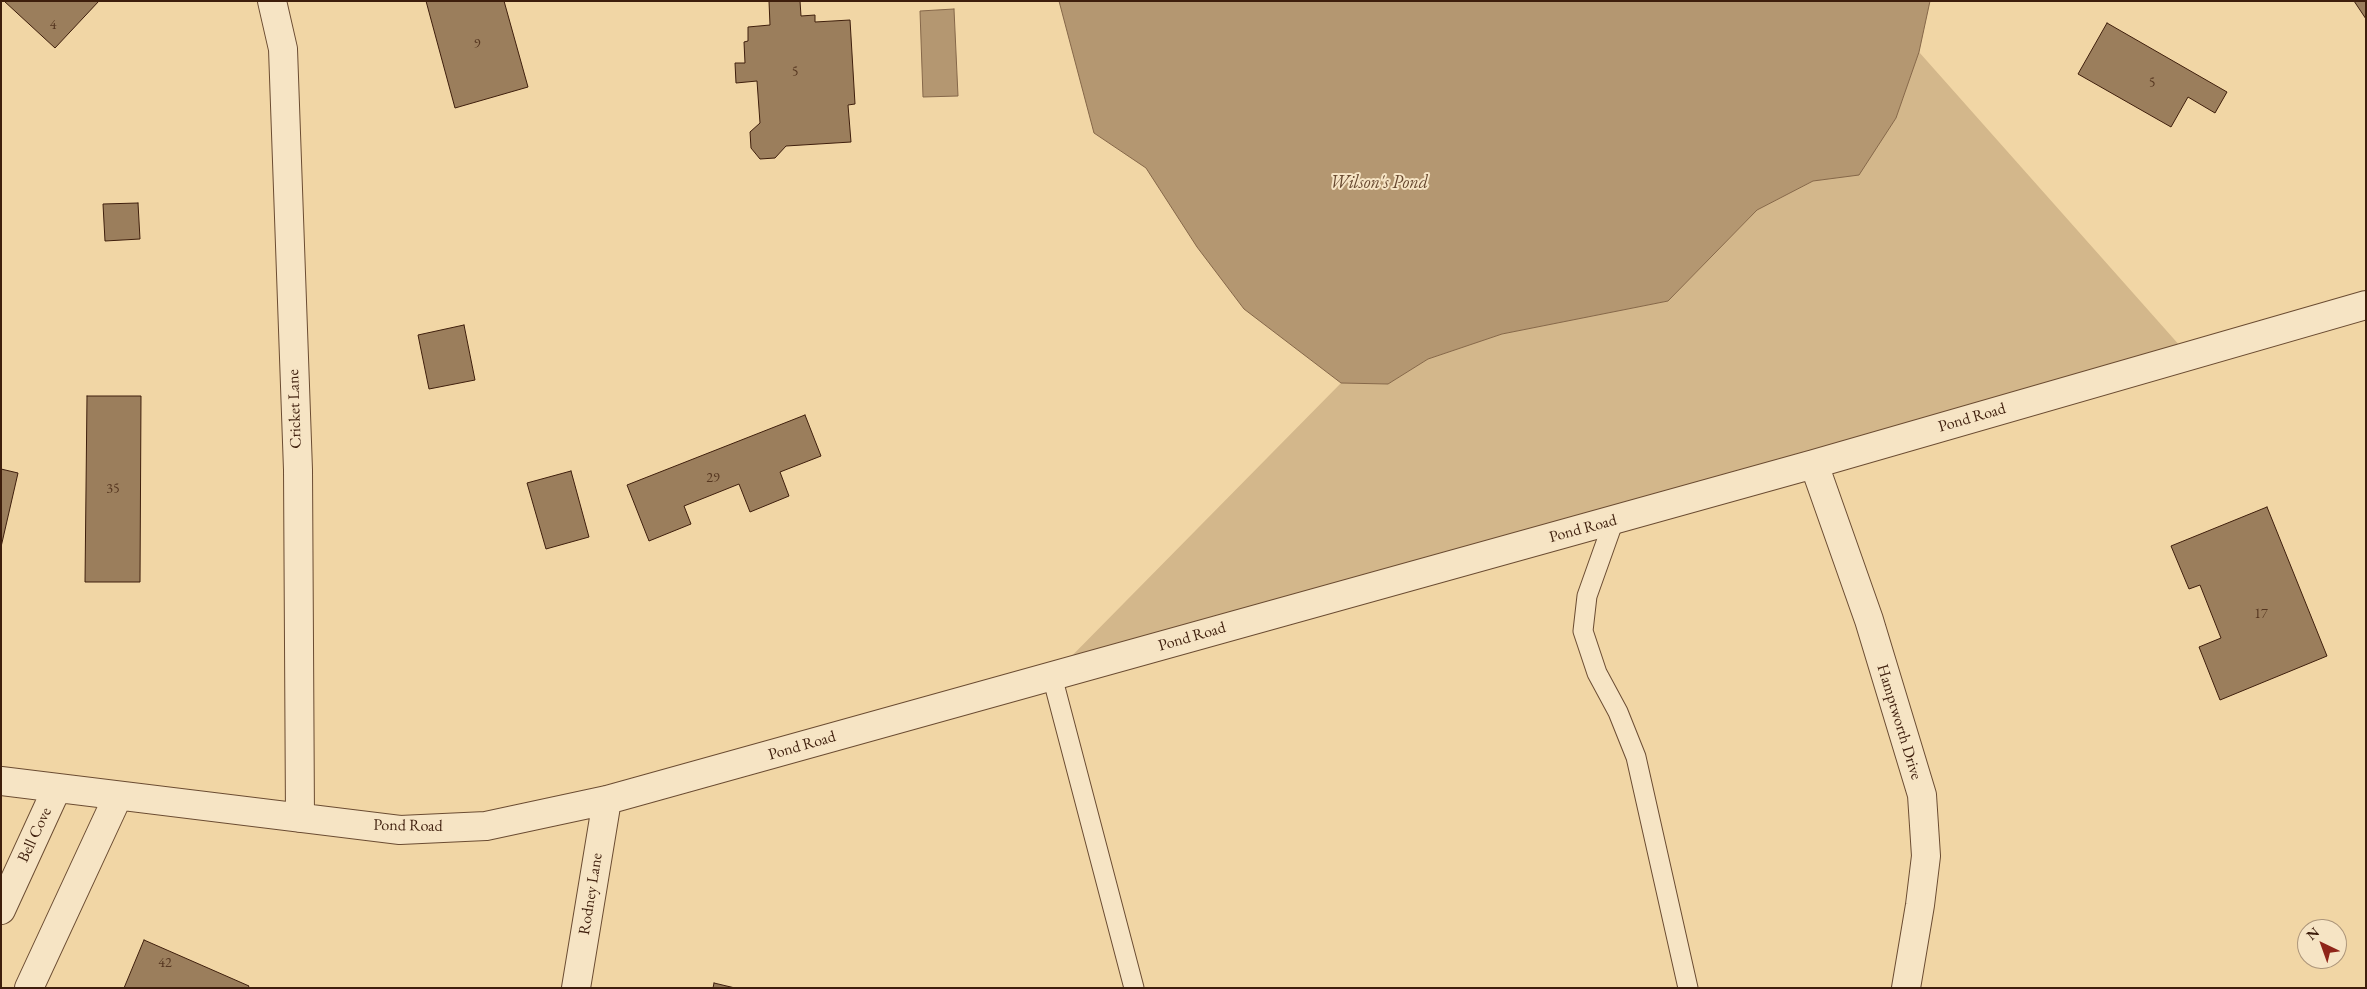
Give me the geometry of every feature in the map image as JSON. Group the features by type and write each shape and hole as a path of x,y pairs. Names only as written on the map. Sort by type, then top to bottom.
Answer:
{"street":[{"name":"Cricket Lane","path":"272,1 283,49 298,470 300,818"},
{"name":"Pond Road","path":"1,781 400,830 486,826 607,800 1814,464 2366,305"},
{"name":"Hamptworth Drive","path":"1814,464 1869,620 1922,795 1926,856 1906,988"},
{"name":"Bell Cove","path":"1,910 57,788"},
{"path":"29,988 118,796"},
{"name":"Rodney Lane","path":"576,988 607,800"}],"lane":[{"path":"1614,520 1588,596 1583,631 1597,673 1618,712 1636,757 1688,988"},
{"path":"1052,676 1134,988"}],"shaded area":[{"path":"1919,52 2189,356 1052,676 1341,383 1388,384 1428,359 1502,334 1668,301 1757,210 1813,181 1859,174 1896,118"}],"water":[{"name":"Wilson's Pond","path":"1059,1 1930,1 1919,52 1896,118 1859,175 1813,181 1757,210 1668,301 1502,334 1428,359 1388,384 1341,383 1244,309 1197,247 1146,168 1094,133"},
{"path":"954,9 958,96 923,97 920,11"}],"building":[{"path":"4,1 99,1 55,48"},
{"path":"426,1 504,1 528,87 455,108"},
{"path":"769,1 800,1 801,16 815,15 815,22 850,20 855,104 848,105 851,142 786,146 775,158 760,159 751,148 750,132 760,123 757,81 736,83 735,63 745,63 744,42 748,41 748,27 770,25"},
{"path":"2354,1 2366,1 2366,19"},
{"path":"2107,23 2227,92 2215,113 2188,97 2171,127 2078,74"},
{"path":"138,203 140,239 105,241 103,204"},
{"path":"464,325 475,380 429,389 418,335"},
{"path":"87,396 141,396 140,582 85,582"},
{"path":"805,415 821,456 780,472 789,496 750,512 739,484 684,506 691,524 649,541 627,485"},
{"path":"1,469 18,473 1,547"},
{"path":"571,471 589,537 546,549 527,483"},
{"path":"2267,507 2327,656 2220,700 2199,647 2221,638 2200,585 2189,589 2171,546"},
{"path":"144,940 249,986 248,988 124,988"},
{"path":"714,983 735,988 713,988"}]}
